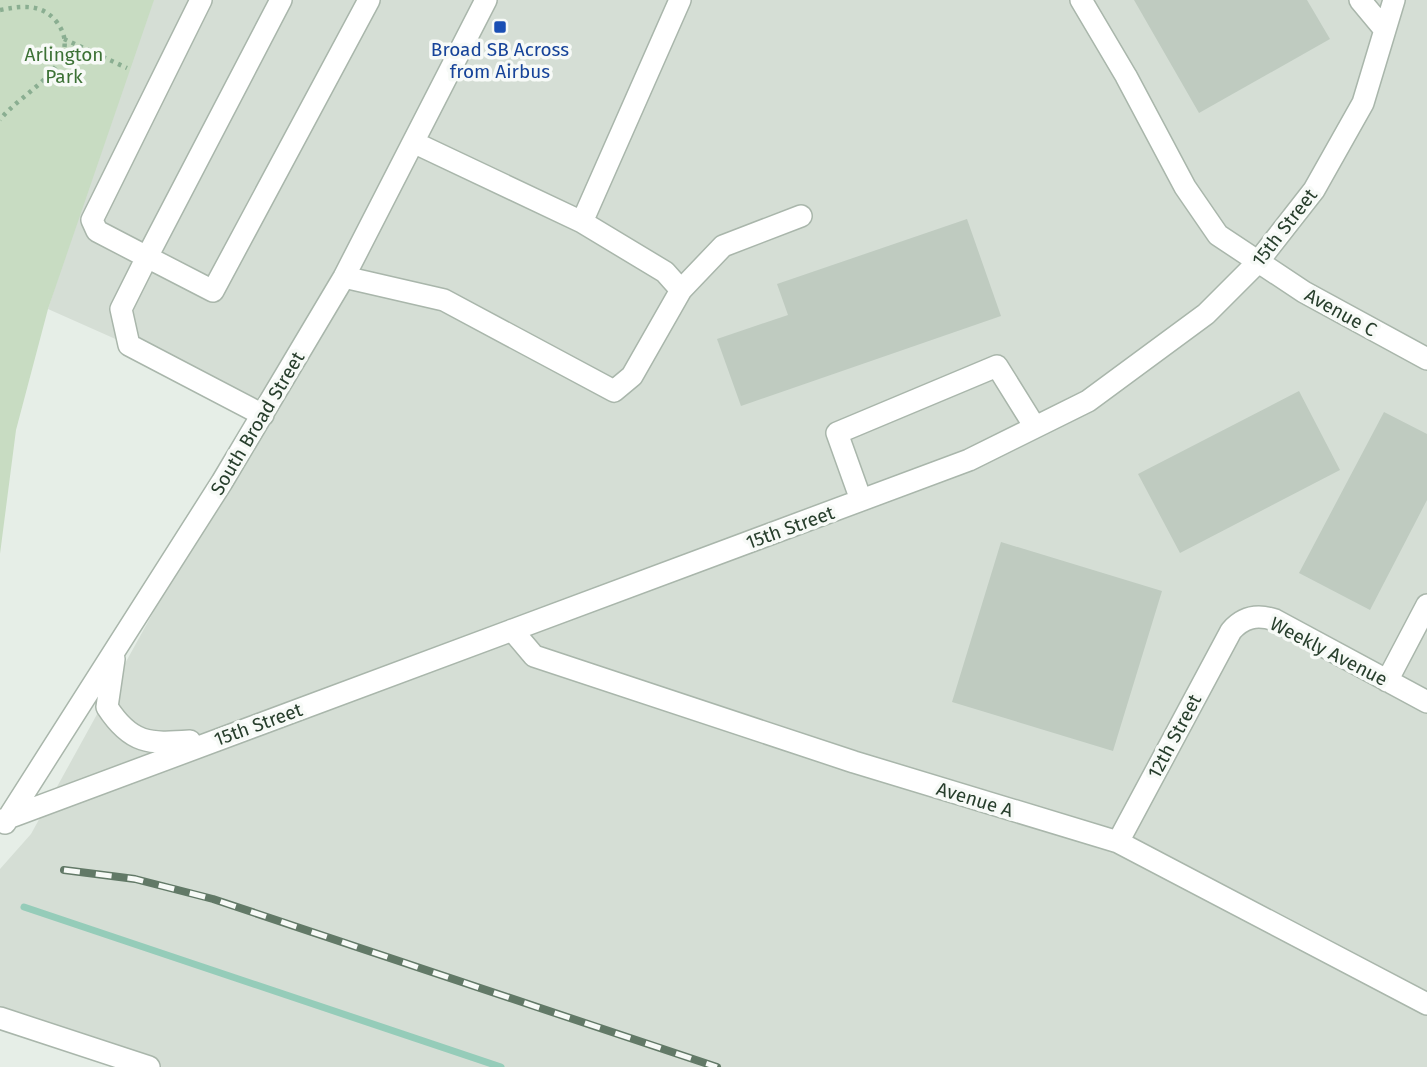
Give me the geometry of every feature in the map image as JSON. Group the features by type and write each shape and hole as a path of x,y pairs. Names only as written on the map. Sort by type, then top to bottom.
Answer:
{"street":[{"path":"201,0 92,219 97,231 213,291 369,0"},
{"path":"263,415 129,345 121,309 281,0"},
{"name":"South Broad Street","path":"1,821 116,649 263,415 344,278 486,0"},
{"path":"582,222 680,0"},
{"name":"Avenue C","path":"1081,0 1126,75 1185,187 1218,234 1257,263 1427,359"},
{"path":"1360,0 1385,30"},
{"name":"15th Street","path":"1,821 969,460 1088,401 1206,314 1257,263 1314,190 1363,103 1394,0"},
{"path":"415,143 582,222 665,272 681,290"},
{"path":"344,278 444,300 614,391 632,376 681,290 723,246 801,216"},
{"path":"861,500 837,433 997,366 1035,427"},
{"path":"1387,681 1427,606"},
{"name":"Weekly Avenue","path":"1230,631 1250,617 1267,618 1427,702"},
{"name":"Avenue A","path":"512,630 534,656 854,762 1118,842 1427,1003"},
{"name":"12th Street","path":"1118,842 1230,631"},
{"path":"116,649 107,708 119,725 134,738 148,741 220,738"},
{"path":"0,1018 149,1067"}],"path":[{"path":"0,10 34,7 44,11 59,26 64,39 58,64 50,75 19,99 0,120"},
{"path":"64,39 127,68"}],"shaded area":[{"path":"145,0 1427,0 1427,1067 162,1067 0,1011 0,869 31,834 262,415 129,345 48,309"}],"green space":[{"name":"Arlington Park","path":"0,0 154,0 48,309 16,430 0,554"}],"building":[{"path":"1134,0 1307,0 1330,39 1199,113"},
{"path":"967,219 1001,316 741,406 717,339 788,315 777,284"},
{"path":"1299,391 1340,470 1180,553 1138,474"},
{"path":"1384,412 1427,434 1427,500 1370,610 1299,573"},
{"path":"1001,542 1162,591 1113,751 952,702"}],"waterway":[{"path":"24,907 501,1067"}],"railway":[{"path":"64,870 135,879 213,899 717,1067"}],"place":[{"name":"Broad SB Across from Airbus","path":"500,27"}]}
